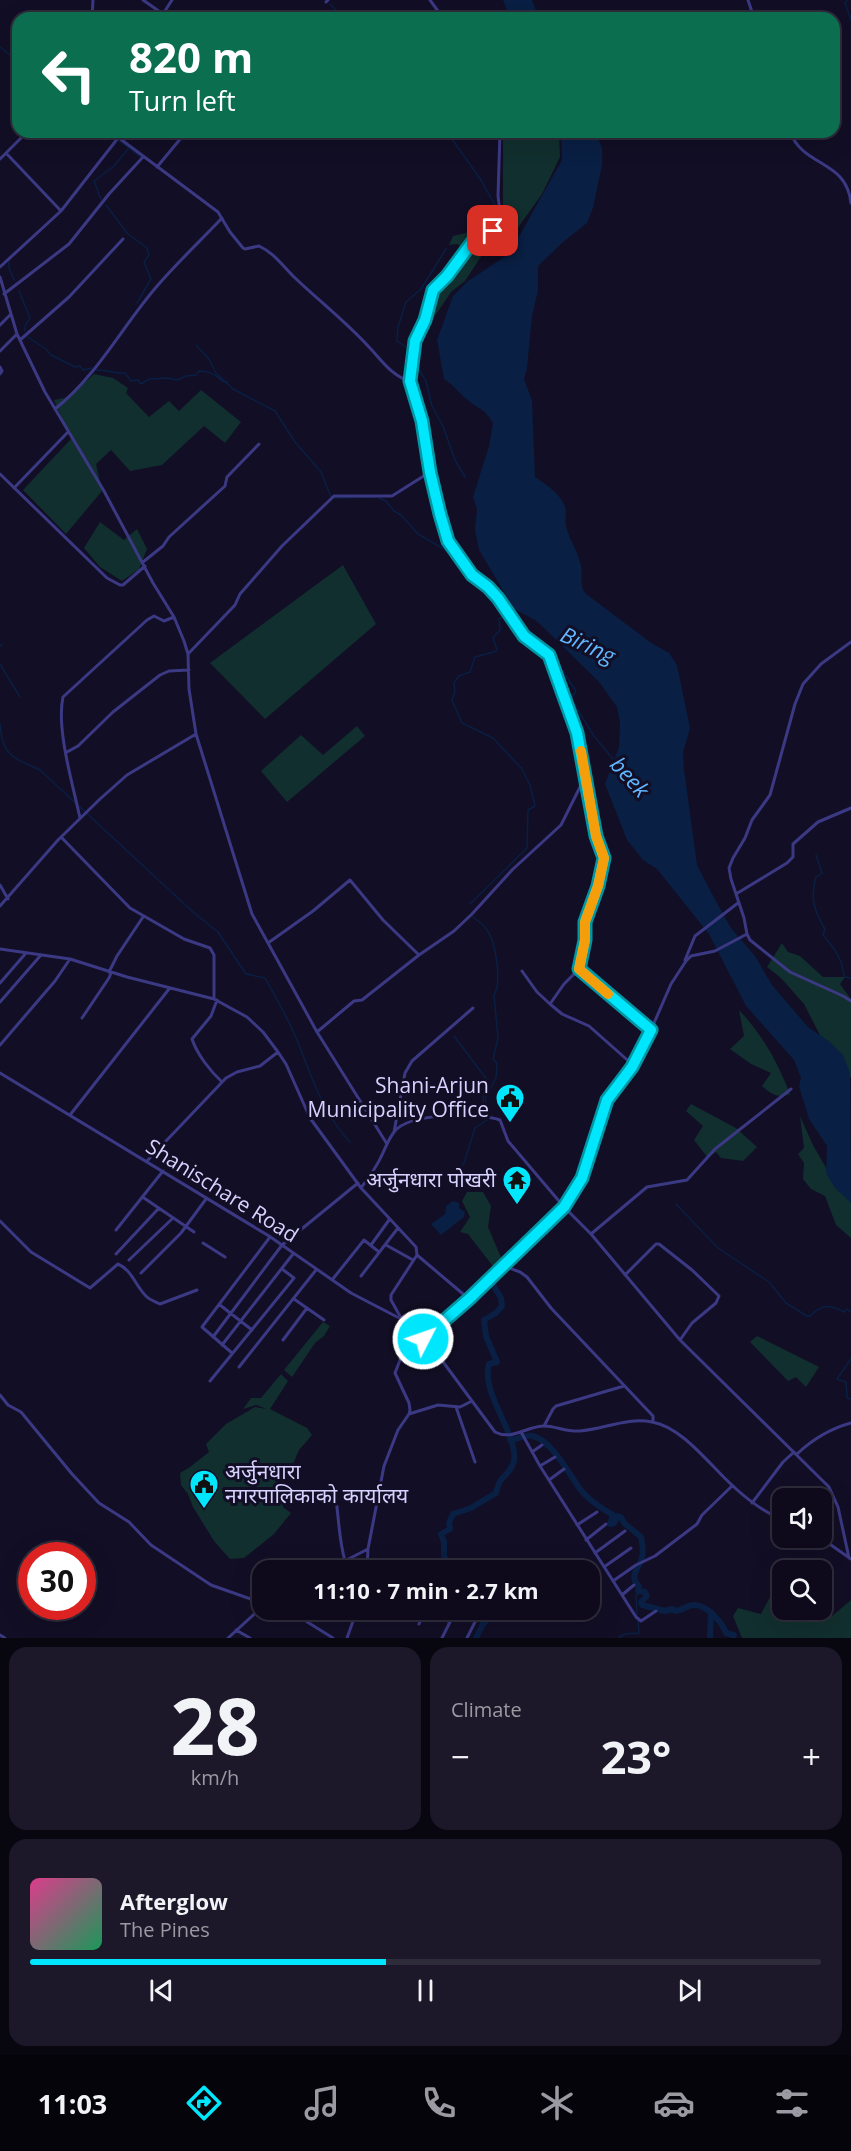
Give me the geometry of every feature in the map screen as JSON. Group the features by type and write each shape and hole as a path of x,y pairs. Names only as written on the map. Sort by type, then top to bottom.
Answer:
{"street":[{"path":"142,0 157,12"},
{"path":"0,159 21,138"},
{"path":"0,267 61,211 118,138 218,212 243,248 258,246 278,258 292,275 349,326 393,372 402,379 410,381"},
{"path":"157,167 181,138"},
{"path":"500,138 498,196 501,219 493,231 473,241 447,276 433,290 425,320 415,341 410,381 422,421 430,472 446,534 465,567 498,598 524,636 549,655 577,733 596,836 604,858 598,886 585,922 585,940 579,969 564,984 550,1004"},
{"path":"795,138 806,153 839,173 850,194 851,203"},
{"path":"6,153 61,211"},
{"path":"4,294 69,244 109,194 143,157"},
{"path":"55,409 95,367 158,285 222,218"},
{"path":"20,340 69,297 123,239"},
{"path":"0,277 17,334 55,409 104,491 174,617 188,654 189,689 196,734 252,914 317,1032 387,1144"},
{"path":"0,325 10,315"},
{"path":"0,351 17,334"},
{"path":"0,367 2,371 0,374"},
{"path":"15,488 68,432"},
{"path":"143,562 163,546 169,537 225,486 227,477 259,444"},
{"path":"188,654 235,605 240,594 282,546 334,496 392,496 430,472"},
{"path":"0,474 107,578 123,585 145,566"},
{"path":"80,818 66,752 61,706 63,697 147,620 154,616 164,621 174,617"},
{"path":"851,642 822,664 803,684 795,704 770,795 752,820 730,864 729,872 750,940 790,972 851,1001"},
{"path":"66,752 78,746 112,712 160,675 169,671 189,670"},
{"path":"0,906 80,818 127,776 196,734"},
{"path":"317,1032 354,1001 362,1000 419,955 454,931 469,917 512,870 561,825 585,778"},
{"path":"736,894 791,860 793,844 815,824 851,808"},
{"path":"62,838 118,897 143,917 184,939 210,948 214,955 215,1000 211,1016 192,1039 194,1046 210,1069 222,1082"},
{"path":"268,943 313,911 350,880 383,920 419,955"},
{"path":"0,885 8,899"},
{"path":"682,967 695,936 739,903"},
{"path":"82,1018 117,956 143,917"},
{"path":"367,1560 387,1454 398,1430 409,1414 409,1403 395,1371 402,1355 469,1299 564,1207 582,1178 603,1108 633,1065 671,984 682,967 691,956 715,951 747,934"},
{"path":"0,949 70,959 215,1000 247,1017 263,1032 278,1052 310,1118 361,1188 417,1247 417,1255 391,1295 391,1300 401,1319"},
{"path":"0,983 26,952"},
{"path":"0,1002 40,955"},
{"path":"0,1045 55,981 70,959"},
{"path":"579,969 651,1030"},
{"path":"522,972 537,992 550,1004 562,1014 589,1026 633,1065"},
{"path":"70,1115 170,988"},
{"path":"394,1132 405,1073 412,1061 473,1008"},
{"path":"147,1161 222,1082 231,1075 260,1066 278,1052"},
{"name":"Shanischare Road","path":"0,1073 270,1237 351,1293 401,1319 423,1339 453,1373 495,1432 508,1436 522,1436"},
{"path":"591,1234 647,1187 687,1180 714,1149 791,1089"},
{"path":"361,1188 394,1132 401,1126 450,1115 489,1116 500,1120 508,1141 564,1207 591,1234 680,1341 829,1487 838,1507 850,1558"},
{"path":"116,1230 163,1171"},
{"path":"213,1337 282,1245 358,1183"},
{"path":"143,1197 194,1232"},
{"path":"141,1272 186,1227 206,1198"},
{"path":"116,1254 159,1208"},
{"path":"129,1260 173,1218"},
{"path":"370,1246 389,1220"},
{"path":"0,1221 31,1252 90,1288 118,1264 122,1265 134,1278 147,1297 160,1304 197,1290"},
{"path":"361,1276 398,1228"},
{"path":"232,1353 202,1327 270,1237"},
{"path":"332,1280 364,1240 379,1252"},
{"path":"204,1243 225,1257"},
{"path":"625,1275 656,1244 659,1244 692,1270 719,1296 716,1303 692,1323 680,1341"},
{"path":"385,1245 413,1260"},
{"path":"222,1345 293,1253"},
{"path":"417,1255 469,1299"},
{"path":"504,1266 527,1277 551,1308 653,1416 653,1422"},
{"path":"210,1381 294,1278 282,1269"},
{"path":"239,1367 316,1270"},
{"path":"294,1299 324,1320"},
{"path":"220,1304 252,1330"},
{"path":"283,1341 307,1308"},
{"path":"544,1426 556,1406 624,1386"},
{"path":"0,1395 9,1405 21,1412 99,1503 129,1522 150,1545 211,1586 252,1601"},
{"path":"409,1414 438,1406 460,1407 472,1401"},
{"path":"456,1407 475,1462"},
{"path":"656,1611 644,1620 638,1620 522,1436 544,1426 564,1431 582,1431 641,1420 661,1424 690,1443 732,1486 752,1503 772,1515"},
{"path":"752,1503 783,1462 824,1433 851,1423"},
{"path":"532,1452 542,1445"},
{"path":"540,1466 555,1457"},
{"path":"549,1480 564,1469"},
{"path":"613,1581 636,1565 655,1556 697,1524 702,1515 732,1486"},
{"path":"334,1487 339,1517 339,1536 345,1560"},
{"path":"577,1525 597,1512"},
{"path":"586,1540 606,1524"},
{"path":"595,1553 625,1531"},
{"path":"832,1546 850,1558"},
{"path":"604,1567 632,1548"},
{"path":"347,1560 368,1549"},
{"path":"621,1595 634,1585"},
{"path":"228,1638 252,1615"},
{"path":"304,1620 333,1638"},
{"path":"346,1638 353,1620"},
{"path":"419,1624 421,1620"},
{"path":"442,1638 450,1622 446,1620"},
{"path":"467,1638 476,1620"},
{"path":"236,1630 250,1638"},
{"path":"0,1635 5,1638"}],"green space":[{"path":"503,138 559,138 560,157 542,194 512,236 488,246 465,281 451,292 429,325 425,322 432,302 430,294 451,274 464,249 457,244 449,245 453,236 478,230 497,221 503,210"},
{"path":"94,374 113,378 128,388 126,393 149,417 169,401 179,411 201,390 241,422 225,443 204,426 162,465 130,471 111,450 96,464 102,491 66,534 23,490 71,439 54,400 69,397"},
{"path":"100,522 124,540 137,529 147,549 139,569 122,581 100,567 84,548"},
{"path":"343,565 376,624 265,719 210,663"},
{"path":"357,726 365,736 287,802 261,771 301,735 323,755"},
{"path":"782,943 788,952 800,956 823,977 845,977 840,984 851,999 851,1078 821,1037 804,1004 781,978 767,967"},
{"path":"739,1010 769,1049 790,1094 778,1096 768,1091 762,1086 771,1073 751,1064 730,1049 744,1036"},
{"path":"691,1104 736,1128 757,1147 743,1161 721,1158 716,1152 708,1158 694,1140 703,1126 686,1111"},
{"path":"800,1116 833,1180 851,1195 851,1238 836,1225 825,1196 811,1189 803,1179 804,1163 798,1154 804,1148"},
{"path":"467,1192 483,1192 491,1206 488,1227 503,1262 495,1269 468,1234 460,1232 470,1217 462,1201"},
{"path":"323,1322 330,1326 324,1336 315,1343 292,1377 284,1370"},
{"path":"757,1336 819,1367 806,1387 796,1377 788,1381 750,1342"},
{"path":"281,1374 288,1381 270,1409 307,1428 312,1435 299,1450 282,1490 283,1507 291,1513 274,1534 244,1558 230,1559 214,1541 193,1507 188,1494 181,1485 180,1473 209,1452 206,1444 226,1424 255,1407 267,1409 256,1405 243,1409 251,1398 261,1398"},
{"path":"771,1595 772,1620 832,1620 832,1616 851,1600 851,1638 742,1638 733,1616 738,1608 761,1614"}],"water":[{"path":"503,0 532,0 537,12 508,12"},
{"path":"561,138 598,138 602,149 602,165 593,208 587,223 538,266 538,291 532,316 524,379 532,400 535,477 554,491 565,506 566,526 580,561 582,586 585,593 650,642 669,653 677,665 690,728 683,753 697,865 731,928 755,956 772,985 808,1027 830,1042 843,1055 850,1073 851,1203 835,1188 826,1173 827,1146 809,1119 799,1086 801,1078 794,1060 746,1006 709,934 657,869 643,860 627,840 605,784 619,747 620,723 617,707 599,682 544,628 535,620 514,609 479,550 475,530 477,509 473,497 489,446 493,423 484,412 444,379 437,340 453,296 468,281 509,254 562,160"},
{"path":"453,1201 459,1203 459,1208 465,1212 464,1217 441,1235 431,1224 445,1214 446,1206"}],"waterway":[{"path":"847,0 845,3 851,20"},
{"path":"330,4 337,12"},
{"path":"0,47 12,56"},
{"path":"451,138 481,180 496,207"},
{"path":"101,199 94,181 114,166 129,148 119,141"},
{"path":"130,149 140,157"},
{"path":"106,205 128,234 147,248 149,255 144,262 151,279 137,303"},
{"path":"404,377 409,349 397,341 398,327 406,302 421,289 446,249"},
{"path":"9,261 14,280"},
{"path":"19,291 30,318 25,331"},
{"path":"437,293 432,302 429,320 419,340 417,367 426,381 432,406 443,426 455,460 465,477"},
{"path":"28,337 51,355 75,367 80,366 83,370 92,368"},
{"path":"196,345 209,359 216,373 233,389 275,411 295,442 321,472 331,497"},
{"path":"96,370 125,373 131,381 138,380 141,384 149,379 177,380 196,375 199,371 210,373 228,382"},
{"path":"403,381 421,437 427,471"},
{"path":"428,476 437,516"},
{"path":"334,498 375,497"},
{"path":"379,498 386,501 418,534 456,556 466,576 480,588 487,590 503,608"},
{"path":"470,904 527,848 528,810 535,806 530,785 522,769 493,738 462,723 452,700 455,691 454,683 459,676 470,672 475,657 497,650 493,638 500,630 499,619 504,616 503,608"},
{"path":"511,614 529,638 539,643 552,655 576,691 571,699 594,736 613,759"},
{"path":"0,664 20,697"},
{"path":"0,724 3,743 11,755 40,770 193,912 218,932 246,974 265,978 282,1008 325,1107 350,1142"},
{"path":"816,855 822,873 816,877 813,897 818,916 825,929 823,935 842,964 845,977 851,978"},
{"path":"473,917 484,926 490,936 498,972 494,995 498,1038 493,1059 497,1063 496,1078 486,1096 485,1111"},
{"path":"454,1036 488,1081 483,1097 484,1107"},
{"path":"448,1183 464,1163 475,1128 487,1120 485,1112"},
{"path":"676,1204 718,1248 769,1282 786,1303 807,1316 822,1307 844,1312 847,1309 851,1312"},
{"path":"446,1560 441,1534 450,1529 449,1523 453,1514 471,1508 496,1493 500,1482 514,1461 511,1438 494,1400 488,1375 489,1364 497,1362 486,1336 484,1320 496,1313 502,1306 501,1298 492,1283"},
{"path":"851,1359 837,1379 846,1382 847,1398 851,1399"},
{"path":"510,1440 533,1436 547,1444 583,1493 613,1515 610,1524 614,1523 618,1516 621,1517 624,1523 641,1537 643,1555 634,1579 639,1586 638,1591 645,1592 647,1596 641,1602 642,1605 665,1611 672,1609 676,1611 692,1605 699,1606 713,1615 726,1633 734,1635 733,1638"},
{"path":"637,1616 636,1596 641,1592"},
{"path":"710,1638 711,1612"},
{"path":"476,1638 487,1620"},
{"path":"620,1638 625,1634 639,1633 638,1620"}],"slow traffic":[{"path":"581,751 596,836 604,858 598,886 585,922 585,940 579,969 608,994"}],"place":[{"name":"Shani-Arjun Municipality Office","path":"510,1124"},
{"name":"अर्जुनधारा पोखरी","path":"517,1206"},
{"name":"अर्जुनधारा नगरपालिकाको कार्यालय","path":"204,1510"}],"route":[{"path":"423,1339 469,1299 564,1207 582,1178 603,1108 612,1092 632,1067 651,1030 579,969 585,940 585,922 598,886 604,858 596,836 577,733 549,655 524,636 498,598 472,575 448,541 430,472 429,454 422,421 409,378 415,341 425,320 435,286 453,269 473,241 493,231"}],"water label":[{"name":"Biring","path":"588,645"},
{"name":"beek","path":"630,777"}]}
